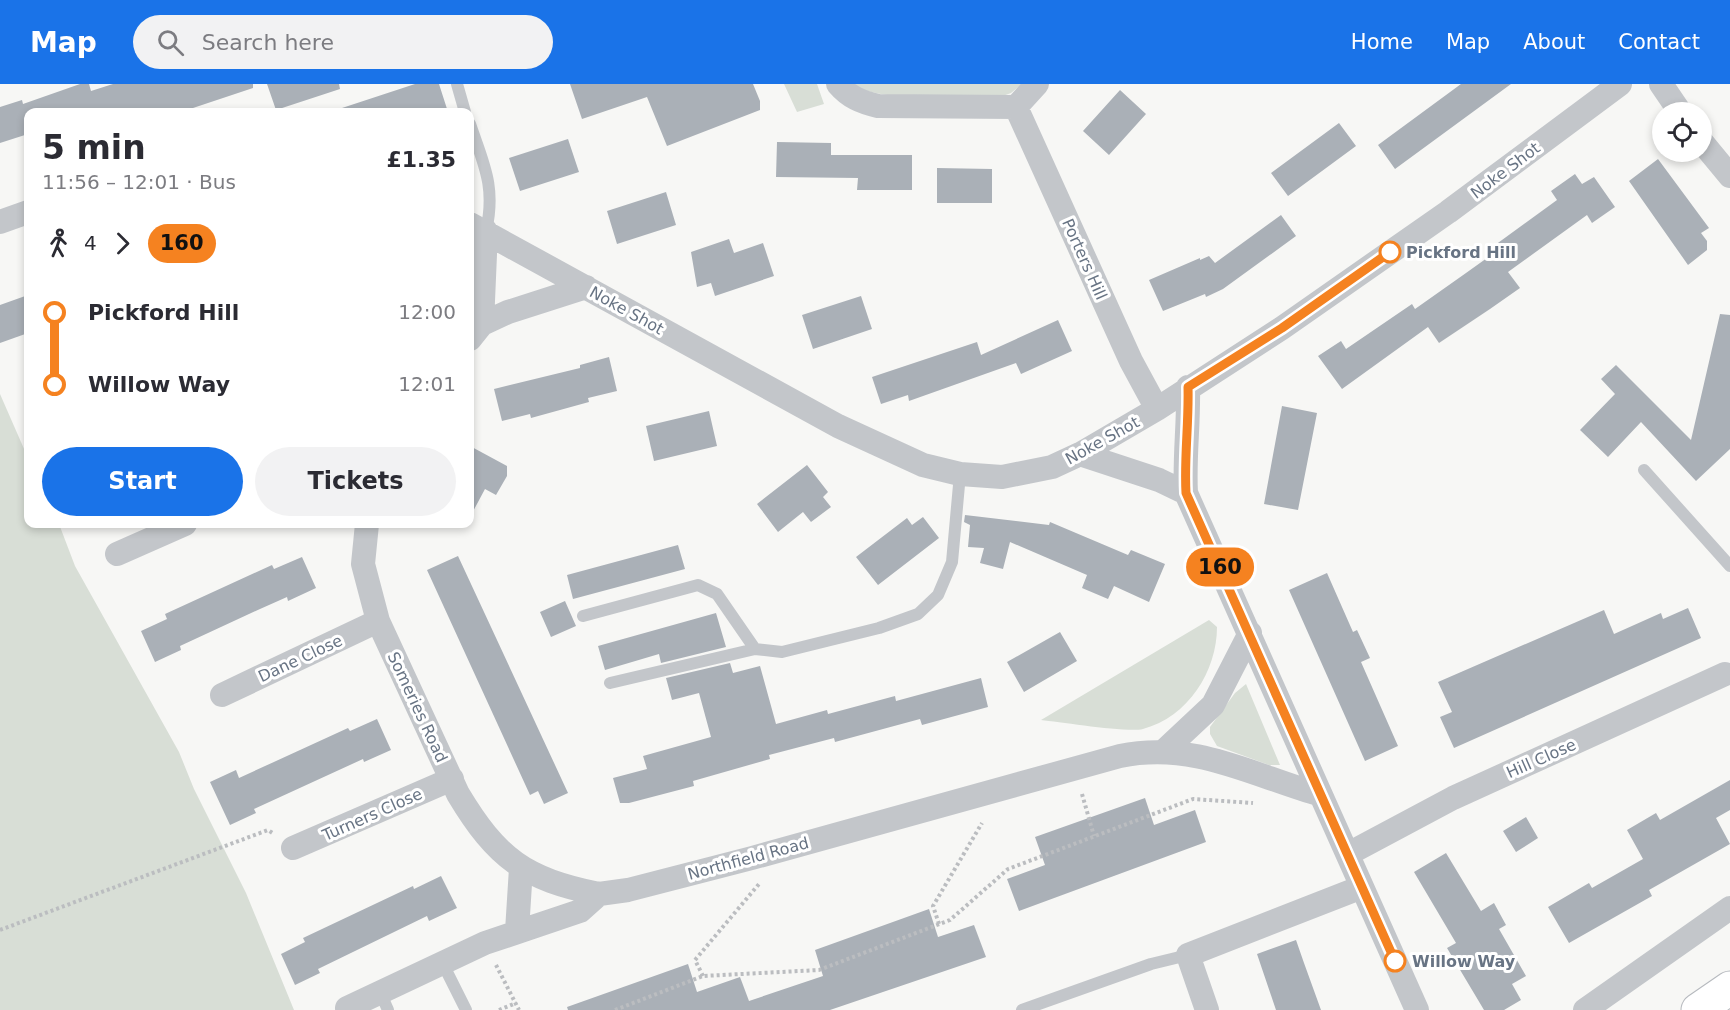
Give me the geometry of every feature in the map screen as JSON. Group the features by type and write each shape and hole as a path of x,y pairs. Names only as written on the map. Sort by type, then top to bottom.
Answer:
{"main road":[{"path":"1698,1010 1730,988"}],"street":[{"path":"838,84 849,96 862,103 878,106 1016,107 1037,84"},
{"name":"Noke Shot","path":"478,227 838,426 923,465 960,474 1002,477 1030,473 1080,454 1157,409 1282,328 1438,219 1620,84"},
{"path":"1661,84 1673,102"},
{"name":"Porters Hill","path":"1016,107 1131,361 1157,409"},
{"path":"1712,154 1730,176"},
{"path":"0,222 24,213"},
{"path":"476,331 478,227"},
{"path":"476,331 508,312 586,287"},
{"path":"1188,387 1189,433 1184,460 1186,493 1417,1010"},
{"path":"1080,454 1159,480 1186,493"},
{"path":"117,555 176,528"},
{"name":"Someries Road","path":"367,528 363,564 378,621 458,794 485,836 502,854 521,868 560,886 599,894"},
{"name":"Dane Close","path":"222,695 378,621"},
{"path":"1165,750 1213,705 1250,633"},
{"name":"Hill Close","path":"1348,854 1453,798 1728,669"},
{"name":"Northfield Road","path":"599,894 628,890 753,858 1074,768 1136,753 1165,750 1213,759 1281,784 1321,795"},
{"name":"Turners Close","path":"293,848 452,779"},
{"path":"517,931 521,868"},
{"path":"1207,1010 1188,955 1362,886"},
{"path":"347,1008 384,1001 442,962 517,931 580,911 599,894"},
{"path":"1585,1010 1730,908"}],"lane":[{"path":"457,84 464,108"},
{"path":"474,136 490,186 492,206 478,227"},
{"path":"1644,470 1730,566"},
{"path":"610,683 755,649 782,652 879,628 918,614 938,595 952,562 960,474"},
{"path":"584,616 698,585 717,594 755,649"},
{"path":"1022,1010 1151,964 1188,955"},
{"path":"442,962 466,1010"}],"path":[{"path":"1074,768 1094,836"},
{"path":"615,1010 703,976 819,970 950,920 1008,869 1193,799 1256,803 1281,784"},
{"path":"939,924 933,906 986,816 981,794"},
{"path":"0,930 268,830 293,848"},
{"path":"703,976 695,960 760,884 753,858"},
{"path":"485,943 519,1010"},
{"path":"499,1010 516,1003"}],"shaded area":[{"path":"784,84 817,84 824,104 797,112"},
{"path":"855,84 1022,84 1011,93 997,98 921,98 879,94 864,90"},
{"path":"0,394 24,449 24,528 61,528 75,566 179,752 194,789 246,893 294,1010 0,1010"},
{"path":"1209,620 1217,627 1216,644 1205,675 1197,690 1186,703 1159,723 1143,729 1124,730 1041,720"},
{"path":"1246,684 1280,765 1269,765 1217,746 1210,734 1210,727 1235,693"}],"building":[{"path":"80,84 89,84 91,91 113,84 253,84 253,88 193,108 24,108 24,135 0,143 0,107 22,100 23,104"},
{"path":"267,84 339,84 340,89 282,108 275,108"},
{"path":"415,84 439,84 447,108 342,108"},
{"path":"570,84 753,84 760,101 760,110 667,146 647,97 582,119"},
{"path":"1461,84 1511,84 1395,169 1378,145"},
{"path":"1120,90 1146,114 1109,155 1083,131"},
{"path":"1339,123 1356,146 1288,196 1271,173"},
{"path":"568,139 579,172 520,191 509,158"},
{"path":"777,142 831,143 831,155 912,155 912,190 857,190 858,178 776,177"},
{"path":"1654,162 1660,162 1709,228 1701,233 1707,241 1707,250 1688,265 1629,181"},
{"path":"937,168 992,169 992,203 937,203"},
{"path":"1575,174 1582,184 1594,177 1615,207 1592,223 1587,215 1508,272 1520,288 1439,343 1428,327 1342,389 1318,356 1341,341 1346,349 1412,304 1415,309 1466,273 1494,253 1491,248 1557,200 1551,191"},
{"path":"666,192 676,225 617,244 607,211"},
{"path":"1281,215 1296,236 1223,289 1163,311 1149,280 1200,258 1200,260 1209,256 1215,263"},
{"path":"729,239 734,253 763,243 774,276 715,296 711,283 697,287 691,252"},
{"path":"24,296 24,334 0,343 0,305"},
{"path":"861,296 872,329 813,349 802,315"},
{"path":"1720,314 1730,315 1730,449 1696,481 1641,422 1608,457 1580,430 1615,394 1601,379 1616,365 1691,440"},
{"path":"1058,320 1072,351 1021,374 1016,363 909,401 908,395 881,404 872,377 977,342 981,355"},
{"path":"609,357 617,391 588,398 589,402 531,418 530,414 502,421 494,389 580,368 580,365"},
{"path":"1282,406 1317,413 1298,510 1264,504"},
{"path":"709,411 717,446 654,461 646,426"},
{"path":"474,448 507,466 507,476 496,495 485,489 474,510"},
{"path":"807,465 828,492 823,497 831,507 811,522 803,512 778,532 757,504"},
{"path":"965,515 1049,525 1050,522 1128,555 1131,550 1165,564 1149,602 1114,586 1108,599 1082,588 1087,575 1010,542 1003,569 980,563 984,548 968,547 970,525 964,522"},
{"path":"923,517 939,538 878,585 856,557 907,518 912,525"},
{"path":"678,545 685,569 573,599 567,575"},
{"path":"458,556 568,793 544,804 538,791 530,795 427,570"},
{"path":"302,557 316,588 288,601 287,597 260,609 180,646 181,650 155,662 141,631 167,619 165,614 272,565 274,569"},
{"path":"1327,573 1353,632 1357,630 1370,658 1361,662 1398,746 1365,761 1289,590"},
{"path":"565,601 576,626 551,637 540,612"},
{"path":"1688,608 1701,638 1454,748 1440,717 1452,712 1438,682 1604,610 1614,634 1661,613 1663,619"},
{"path":"716,613 726,647 661,663 659,654 605,670 598,646"},
{"path":"1060,632 1077,661 1024,692 1007,662"},
{"path":"730,663 733,673 760,666 776,724 827,710 828,714 895,696 896,701 981,678 988,707 922,725 920,719 835,742 834,738 769,755 770,759 693,781 694,786 629,803 620,803 613,778 647,769 643,756 711,737 699,693 672,700 666,678"},
{"path":"377,719 391,750 364,762 363,759 254,809 256,813 230,825 210,782 236,770 239,778 348,728 350,731"},
{"path":"1730,780 1730,810 1716,818 1730,844 1649,890 1652,896 1569,943 1548,907 1589,883 1592,888 1643,859 1627,830 1656,813 1660,820"},
{"path":"1145,798 1154,825 1195,810 1206,842 1019,911 1007,879 1045,865 1035,837"},
{"path":"1526,817 1538,838 1516,852 1503,831"},
{"path":"1446,853 1481,911 1494,903 1506,925 1499,929 1526,976 1512,984 1521,1000 1504,1010 1484,1010 1447,948 1456,943 1414,872"},
{"path":"441,876 457,908 429,921 427,916 318,969 320,973 295,985 281,954 305,942 303,938 413,886 414,889"},
{"path":"929,909 938,937 974,925 986,957 830,1010 568,1010 567,1007 688,964 697,992 740,977 749,1001 823,976 815,950"},
{"path":"1296,940 1321,1010 1276,1010 1257,954"}],"bus line":[{"name":"160","path":"1390,252 1282,328 1188,387 1189,433 1184,460 1186,493 1395,961"}],"place":[{"name":"Pickford Hill","path":"1390,252"},
{"name":"Willow Way","path":"1395,961"}]}
